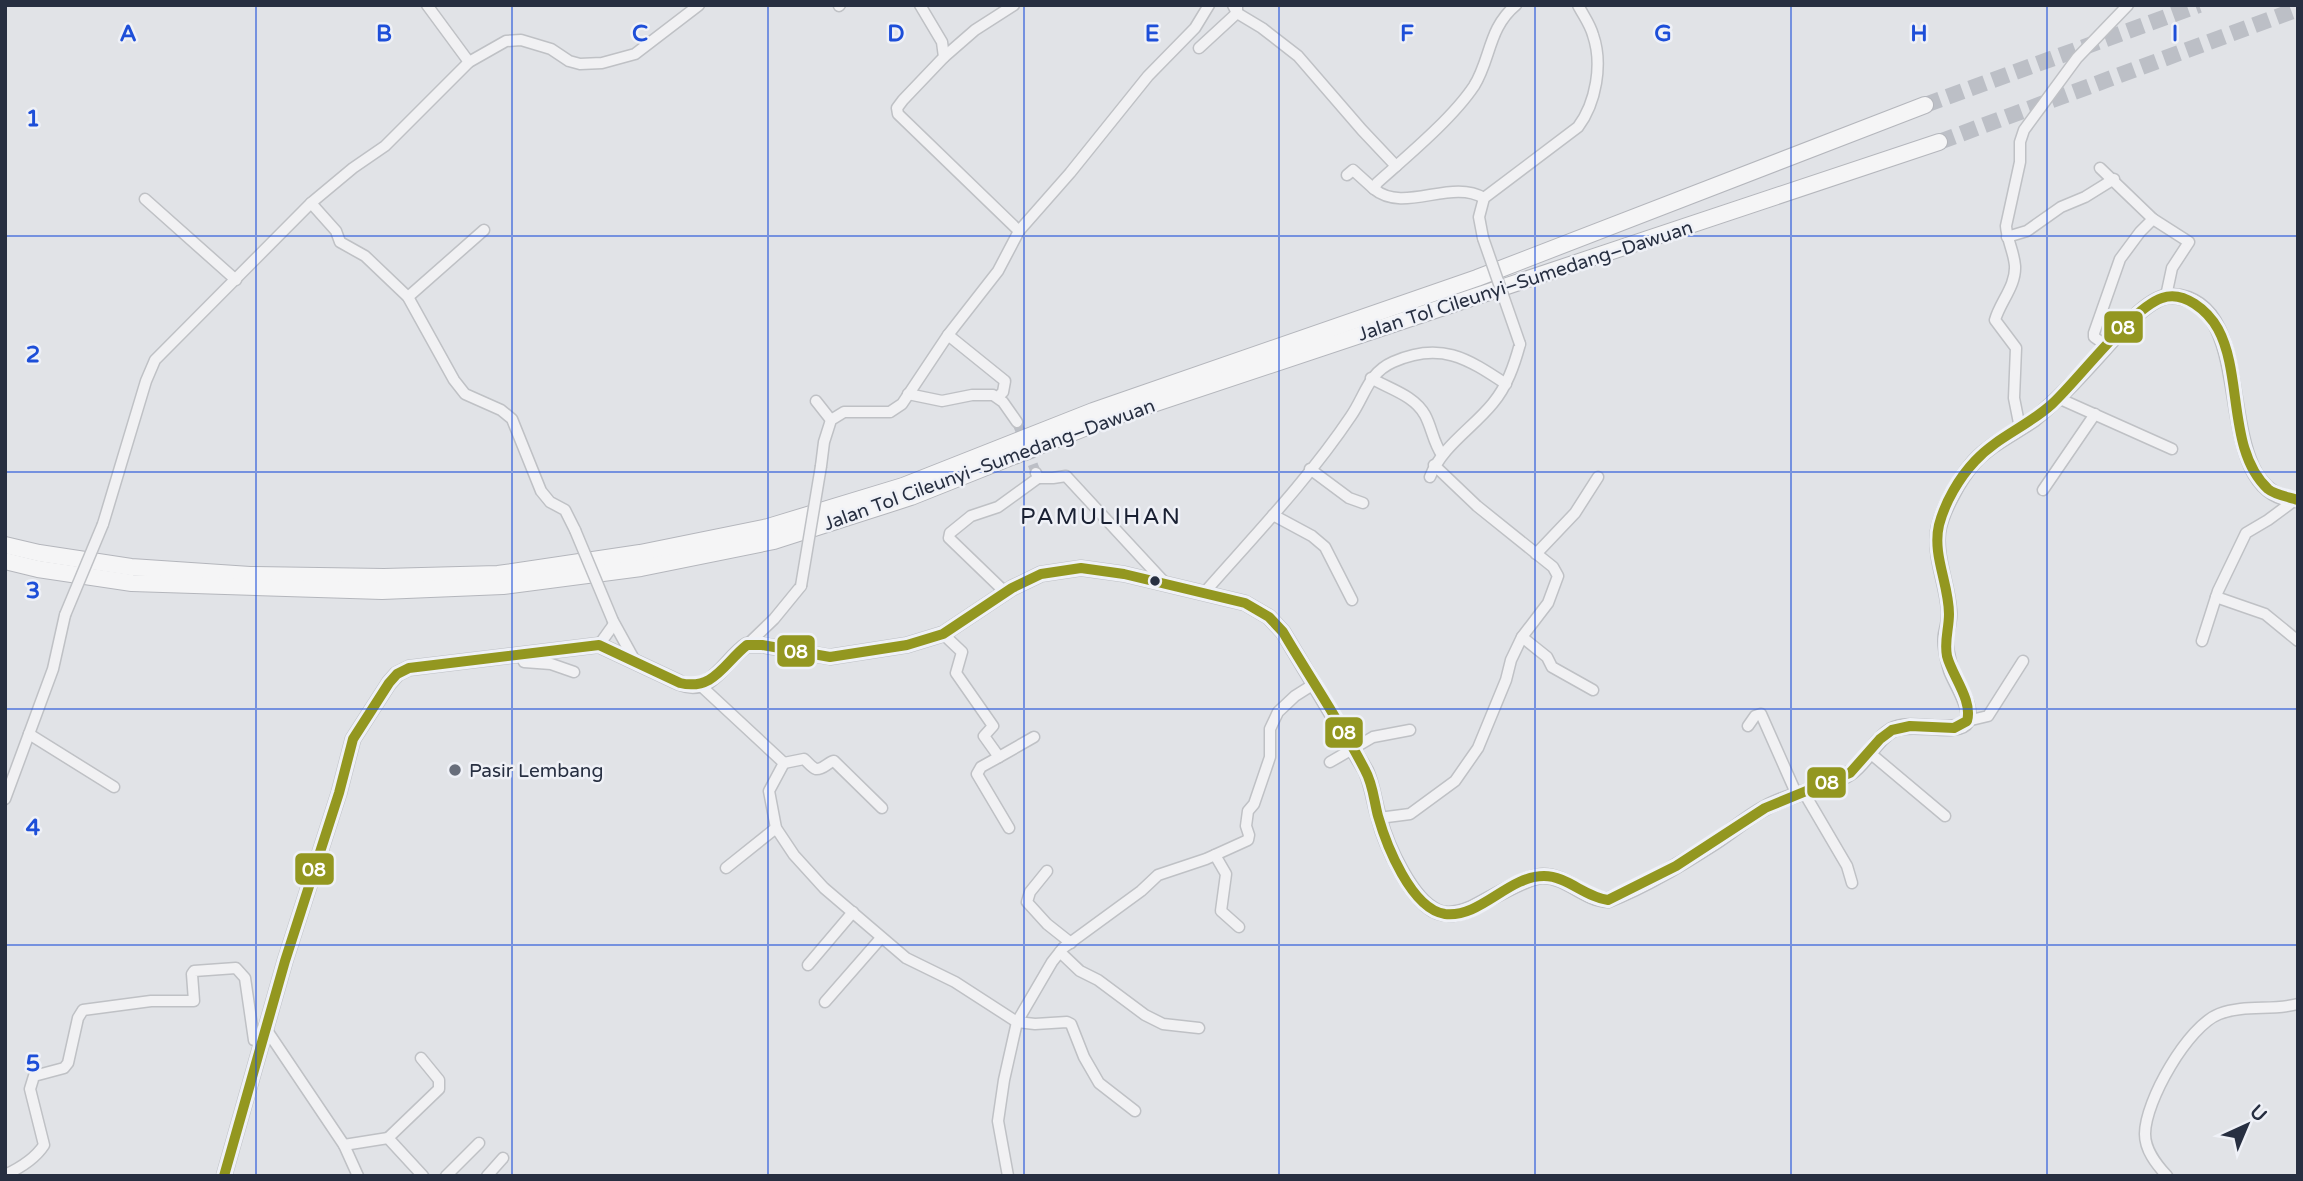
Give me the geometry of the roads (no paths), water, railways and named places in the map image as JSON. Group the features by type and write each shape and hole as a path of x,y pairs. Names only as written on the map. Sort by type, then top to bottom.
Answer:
{"highway":[{"name":"Jalan Tol Cileunyi–Sumedang–Dawuan","path":"5,545 39,554 131,567 250,575 384,578 498,573 640,553 768,527 903,486 1093,411 1477,278 1925,105"},
{"name":"Jalan Tol Cileunyi–Sumedang–Dawuan","path":"5,561 38,569 132,583 382,591 516,585 641,568 774,541 911,497 1102,421 1939,142"}],"main road":[{"path":"224,1176 264,1036 337,802 353,739 389,683 402,671 416,666 599,645 687,686 700,685 715,677 747,645 837,657 907,645 943,634 1041,574 1080,568 1124,574 1204,593 1245,603 1269,617 1283,632 1370,780 1379,818 1411,887 1431,908 1452,914 1469,909 1530,879 1543,876 1560,880 1594,898 1608,900 1692,855 1760,810 1848,774 1886,734 1898,727 1917,725 1959,728 1967,721 1969,710 1952,674 1948,657 1945,637 1950,621 1949,607 1937,554 1938,528 1962,478 1974,463 2058,398 2153,302 2166,296 2179,297 2194,302 2213,321 2228,357 2242,439 2254,472 2266,488 2281,497 2296,500"}],"street":[{"path":"427,5 469,62"},
{"path":"5,799 53,669 65,615 103,524 146,381 155,360 311,203 385,146 469,62 506,41 521,40 551,49 569,61 580,64 603,63 635,54 699,5"},
{"path":"920,5 942,42 944,57"},
{"path":"1014,5 975,30 944,57 897,108 898,114 1019,231"},
{"path":"747,645 801,586 824,442 831,420 844,412 890,412 897,409 948,335 998,271 1019,231 1148,76 1195,28 1209,5"},
{"path":"1374,189 1427,138 1472,89 1481,73 1495,29 1516,5"},
{"path":"1430,477 1434,465 1442,455 1492,404 1506,384 1520,344 1483,238 1479,217 1484,198 1578,127 1587,115 1594,92 1596,45 1589,23 1578,5"},
{"path":"2020,428 2014,398 2016,348 1995,320 2010,288 2015,268 2007,237 2007,215 2020,162 2020,142 2024,130 2077,58 2128,5"},
{"path":"1199,48 1235,8 1298,56 1396,166"},
{"path":"2100,168 2152,219 2189,243 2172,268 2166,296"},
{"path":"1347,176 1353,170 1379,193 1398,197 1460,191 1484,198"},
{"path":"2007,237 2027,231 2061,207 2085,197 2114,179"},
{"path":"145,199 236,280"},
{"path":"311,203 336,231 340,242 365,256 408,297 459,387 466,394 501,410 512,419 541,491 550,502 565,510 614,622 635,661"},
{"path":"2107,346 2094,337 2094,332 2120,259 2152,219"},
{"path":"408,297 484,230"},
{"path":"948,335 1005,381 1003,392 998,397"},
{"path":"1204,593 1273,515 1352,415 1371,378 1391,363 1423,353 1447,353 1477,365 1506,384"},
{"path":"1371,378 1415,401 1424,414 1433,440 1442,455"},
{"path":"908,394 942,401 972,395 998,397 1017,422"},
{"path":"2058,398 2172,449"},
{"path":"816,401 831,420"},
{"path":"2043,490 2095,414"},
{"path":"1379,818 1410,814 1455,781 1478,748 1506,680 1511,660 1522,637 1548,603 1557,580 1557,572 1553,567 1477,506 1434,465"},
{"path":"1310,469 1349,498 1363,503"},
{"path":"1006,593 954,544 949,538 950,533 971,516 999,507 1037,475 1053,478 1066,476 1166,584"},
{"path":"1536,554 1575,513 1598,477"},
{"path":"2202,641 2216,597 2246,533 2296,500"},
{"path":"1273,515 1312,536 1325,547 1352,600"},
{"path":"2216,597 2265,614 2298,641"},
{"path":"599,645 614,622"},
{"path":"943,634 962,652 956,673 993,725 984,736 999,757"},
{"path":"1522,637 1547,657 1552,667 1592,690"},
{"path":"521,655 524,662 551,664 574,672"},
{"path":"1967,721 1988,716 2023,661"},
{"path":"1008,1176 998,1121 1017,1022 1060,952 1141,891 1158,874 1215,856 1248,840 1248,811 1254,804 1270,757 1270,729 1278,712 1314,684"},
{"path":"700,685 784,763"},
{"path":"1748,726 1755,716 1761,714 1800,792 1847,866 1852,883"},
{"path":"1330,762 1383,734 1410,730"},
{"path":"29,734 114,787"},
{"path":"1009,828 977,774 981,767 1034,737"},
{"path":"1870,753 1945,816"},
{"path":"784,763 804,759 816,769 821,769 834,761 882,808"},
{"path":"784,763 769,791 776,828 782,839 824,888 906,958 955,982 1017,1022 1035,1024 1062,1021 1071,1024 1084,1057 1099,1083 1135,1111"},
{"path":"726,868 776,828"},
{"path":"1215,856 1226,874 1221,911 1239,927"},
{"path":"1047,872 1030,892 1027,902 1047,924 1071,943"},
{"path":"808,965 853,912"},
{"path":"825,1002 881,938"},
{"path":"1060,952 1080,971 1098,980 1145,1015 1163,1024 1199,1028"},
{"path":"5,1175 26,1163 44,1146 30,1089 31,1082 34,1076 64,1068 68,1063 78,1018 83,1010 151,1001 194,1001 193,972 236,968 242,972 247,987 254,1040 264,1036 344,1145 358,1176"},
{"path":"2167,1176 2154,1161 2145,1132 2159,1087 2184,1045 2215,1015 2236,1008 2286,1007 2298,1004"},
{"path":"344,1145 388,1138 439,1089 439,1080 421,1058"},
{"path":"388,1138 423,1176"},
{"path":"446,1176 479,1143"},
{"path":"487,1176 503,1157"}],"tunnel":[{"path":"1925,105 2199,5"},
{"path":"1939,142 2298,9"},
{"path":"1017,422 1036,473"}],"place":[{"name":"Pasir Lembang","path":"455,770"}],"district":[{"name":"PAMULIHAN","path":"1101,516"}]}
